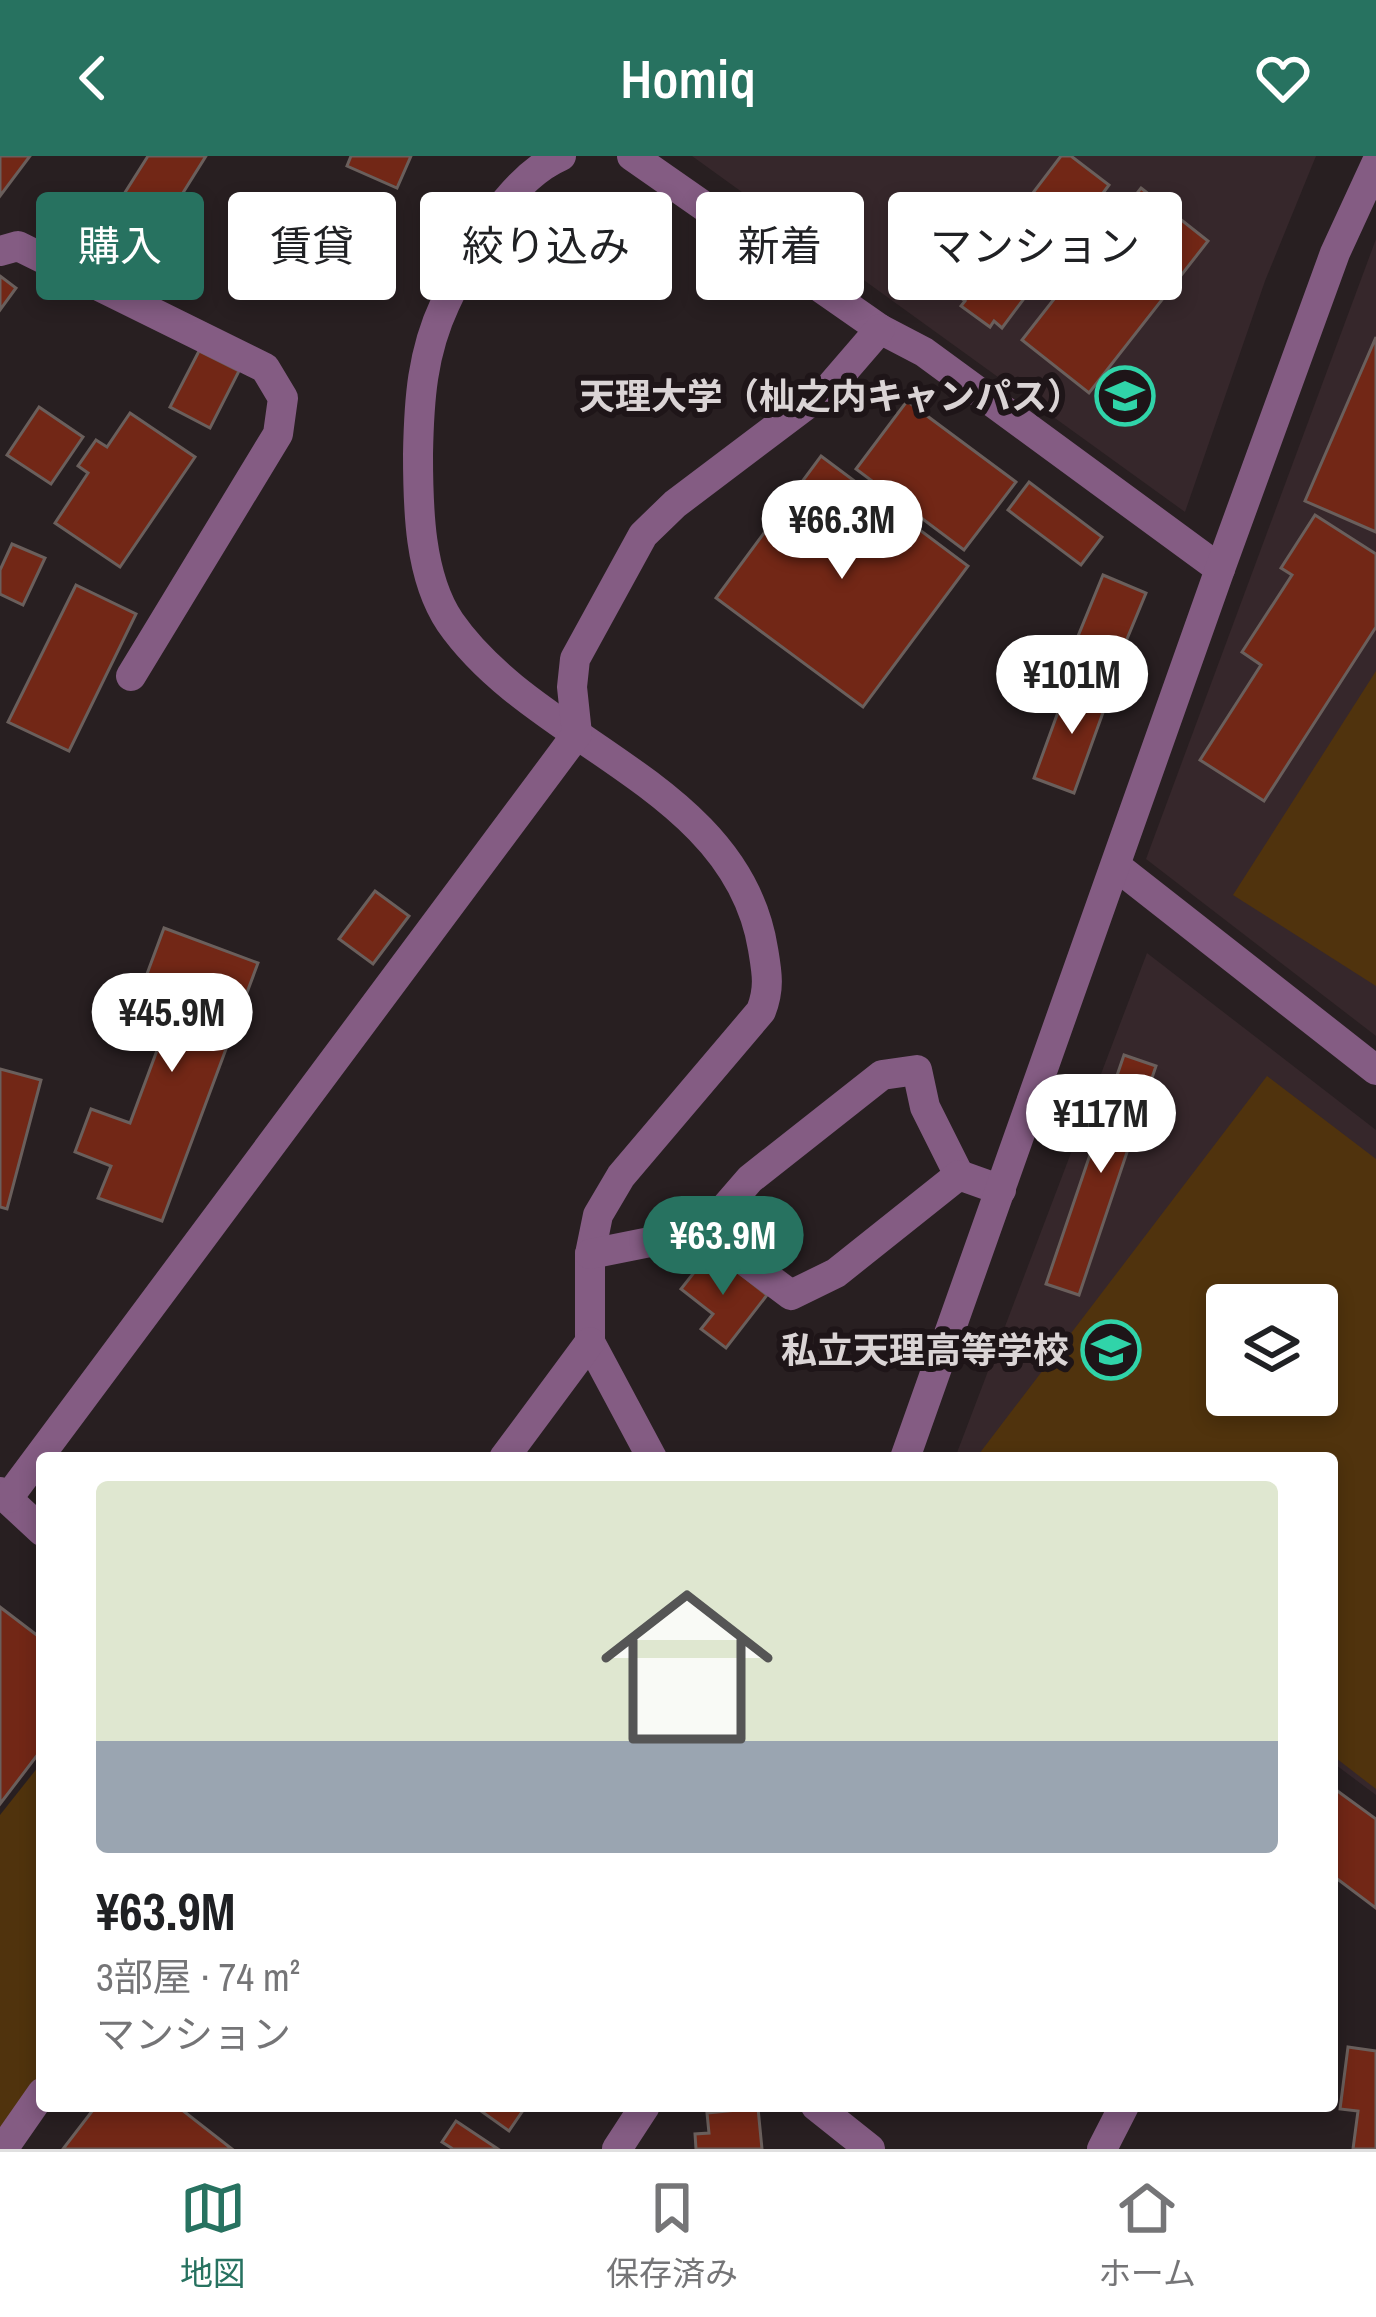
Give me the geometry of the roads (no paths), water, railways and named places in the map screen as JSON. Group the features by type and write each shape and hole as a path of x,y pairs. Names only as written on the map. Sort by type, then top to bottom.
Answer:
{"street":[{"path":"561,156 524,184 491,224 445,304 428,343 420,392 418,468 430,572 448,620 479,654 678,808 722,852 760,925 770,989 761,1010 622,1176 598,1216 590,1255 590,1342 649,1452"},
{"path":"632,156 880,329 924,352 1220,569"},
{"path":"907,1452 1335,253 1376,164"},
{"path":"0,251 18,246 265,368 284,398 278,434 131,676"},
{"path":"36,1452 578,734 572,688 575,659 643,536 665,512 830,387 880,329"},
{"path":"1116,866 1376,1070"},
{"path":"590,1255 704,1231 750,1179 881,1075 917,1070 925,1107 959,1174 1000,1190"},
{"path":"704,1231 790,1295 836,1273 959,1174"},
{"path":"508,1452 590,1342"},
{"path":"36,1453 4,1495 36,1525"},
{"path":"3,2149 36,2102"},
{"path":"617,2149 641,2112"},
{"path":"824,2112 870,2149"},
{"path":"1102,2149 1121,2112"}],"place":[{"name":"天理大学（杣之内キャンパス）","path":"1125,396"},
{"name":"私立天理高等学校","path":"1111,1350"}]}
